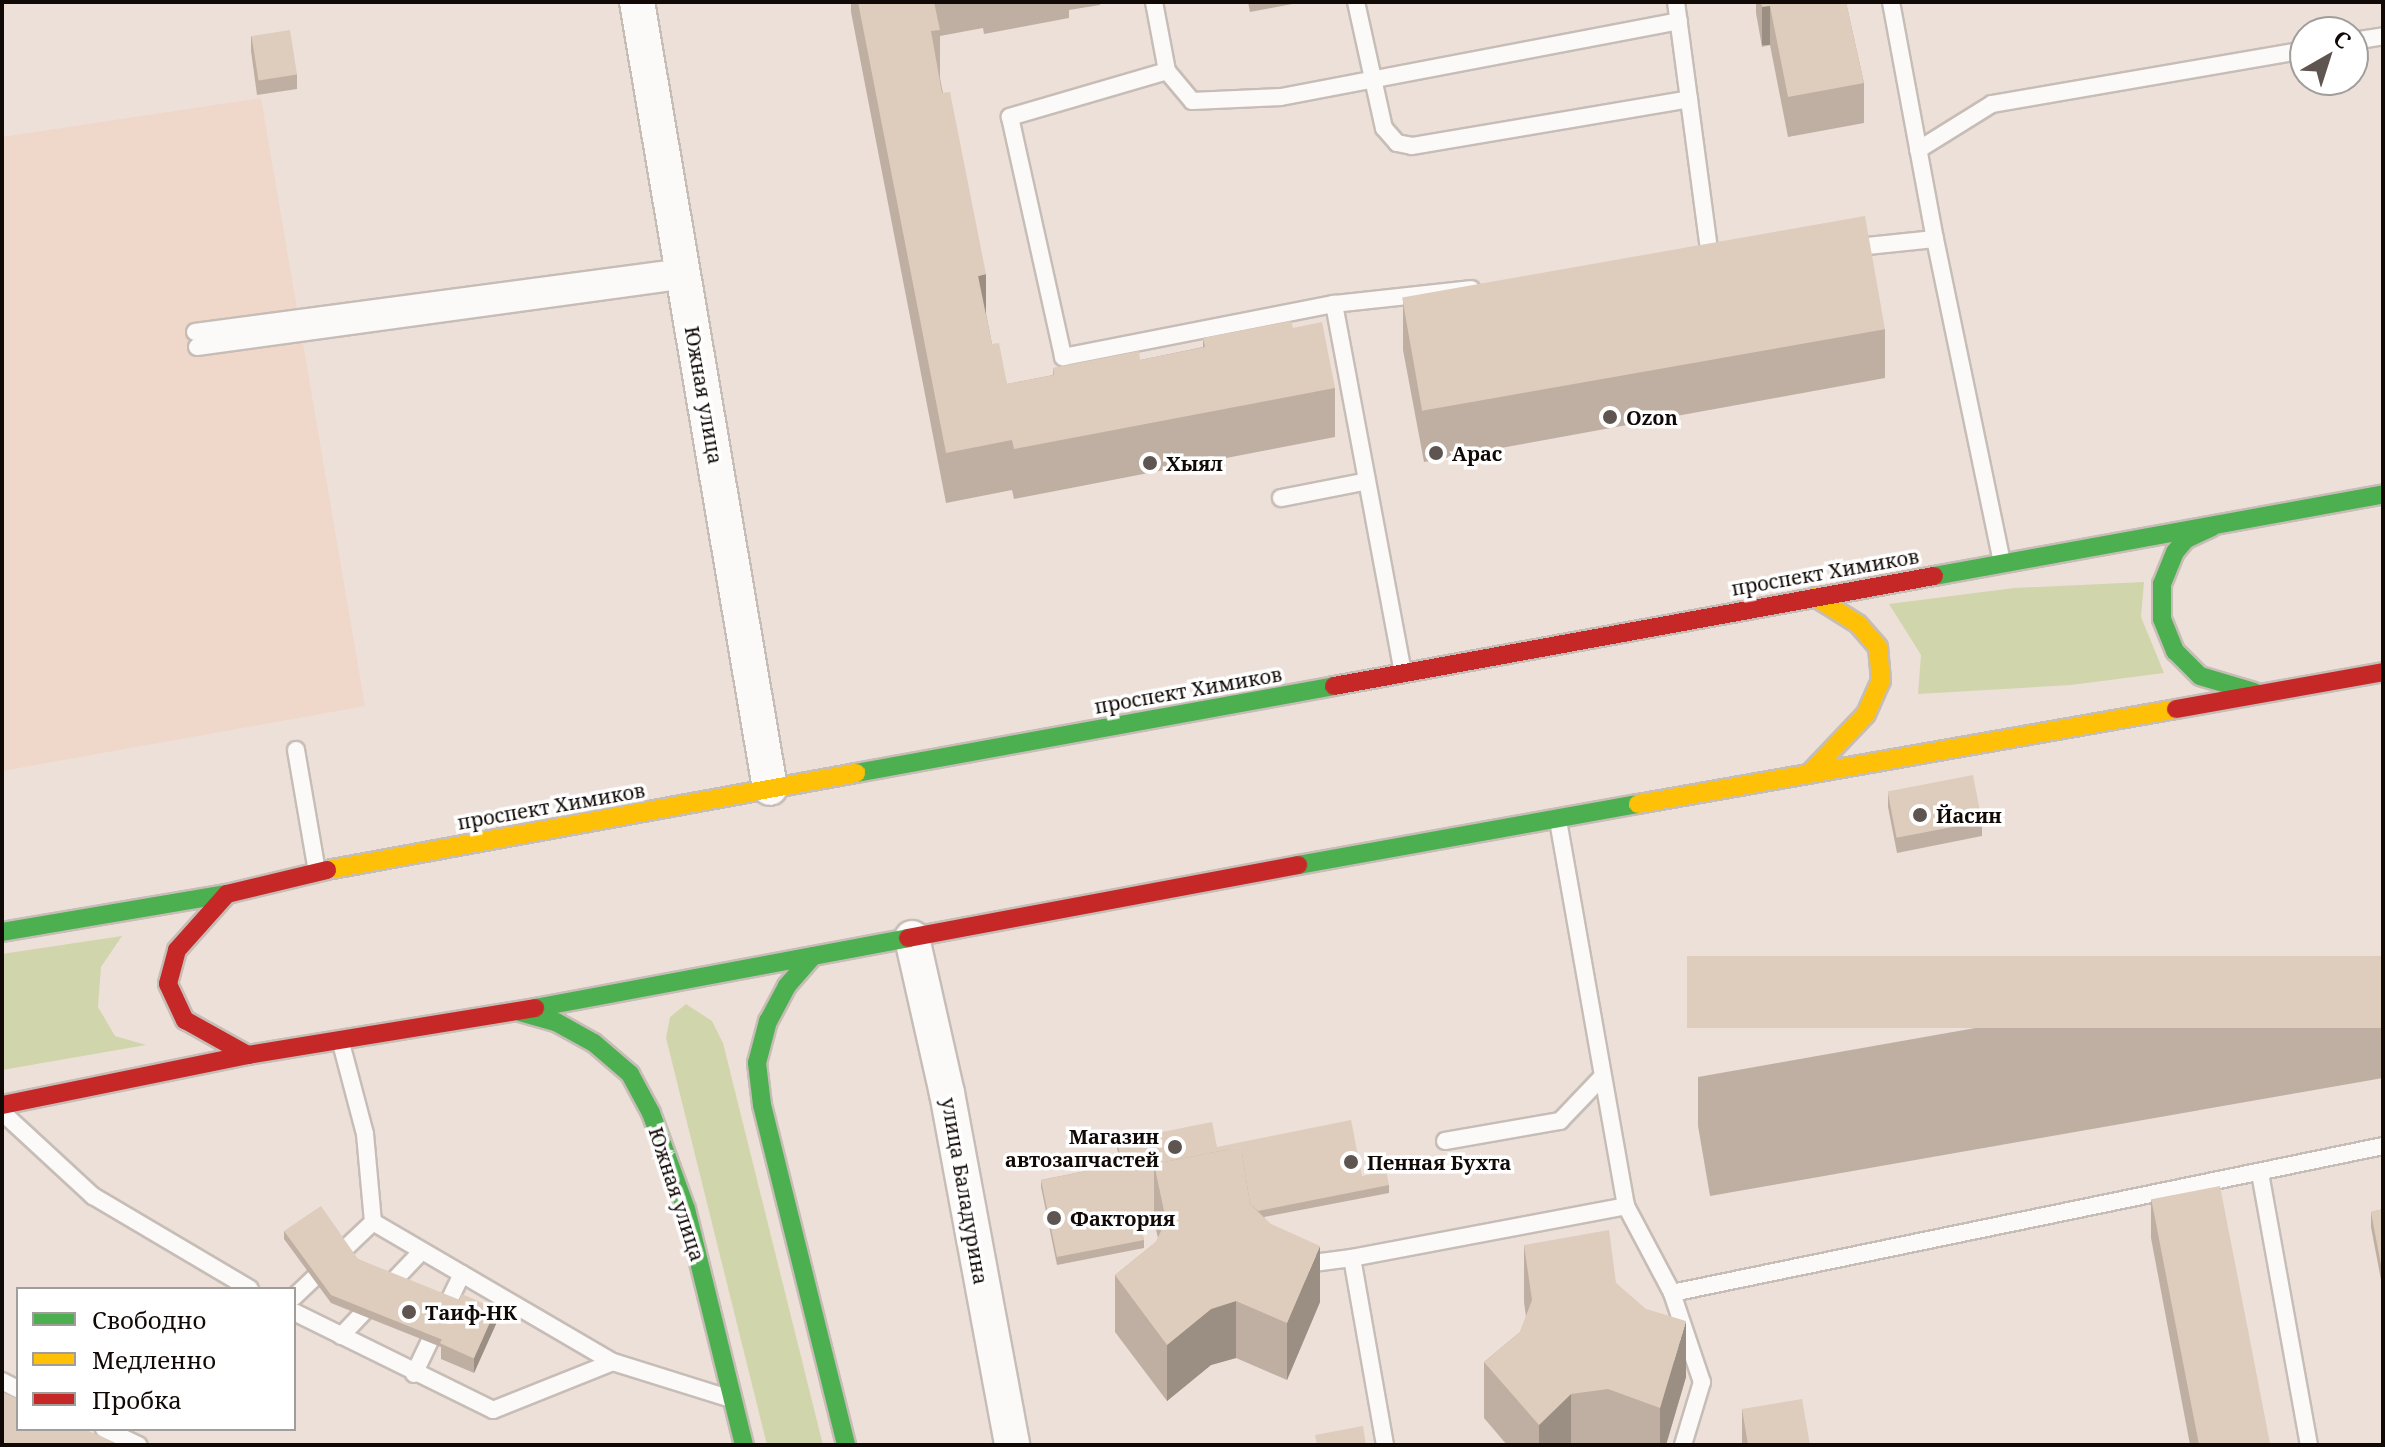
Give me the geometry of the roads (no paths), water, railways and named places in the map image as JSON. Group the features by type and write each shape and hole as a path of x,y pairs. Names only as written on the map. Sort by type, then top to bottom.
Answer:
{"main road":[{"name":"проспект Химиков","path":"2,932 227,894 318,872 770,788 2383,494"},
{"path":"2233,520 2196,533 2175,552 2162,584 2162,619 2175,651 2200,676 2232,689 2267,693"},
{"path":"1811,772 1866,714 1881,681 1878,647 1858,624 1815,597"},
{"path":"2,1105 248,1055 518,1011 1558,822 1811,772 2383,672"},
{"path":"227,894 177,950 168,984 185,1020 248,1055"},
{"path":"813,956 787,986 768,1021 757,1063 762,1105 846,1445"},
{"name":"Южная улица","path":"518,1011 556,1022 594,1043 630,1074 651,1113 686,1209 744,1445"}],"street":[{"name":"Южная улица","path":"637,2 770,788"},
{"name":"улица Баладурина","path":"912,938 947,1093 1012,1445"}],"lane":[{"path":"1154,2 1167,71 1192,101 1281,97 1371,76 1679,21"},
{"path":"1356,2 1384,128 1397,143 1412,146 1689,99"},
{"path":"1676,2 1711,263"},
{"path":"1891,2 1935,239 2002,563"},
{"path":"1918,150 1992,104 2289,53"},
{"path":"1167,71 1010,117 1063,357 1334,304 1491,287"},
{"path":"1830,250 1935,239"},
{"path":"196,339 683,274"},
{"path":"1334,304 1363,482 1403,672"},
{"path":"1281,498 1363,482"},
{"path":"296,750 318,872"},
{"path":"1558,822 1591,988 1602,1077 1626,1206 1672,1293 1702,1382 1683,1445"},
{"path":"340,1041 365,1134 373,1222"},
{"path":"1445,1141 1560,1121 1602,1077"},
{"path":"2,1112 93,1196 206,1266 246,1287"},
{"path":"1672,1293 2383,1146"},
{"path":"2260,1173 2309,1445"},
{"path":"1280,1268 1352,1258 1626,1206"},
{"path":"373,1222 613,1362 734,1400"},
{"path":"296,1295 373,1222"},
{"path":"341,1336 422,1251"},
{"path":"1352,1258 1385,1445"},
{"path":"414,1374 462,1274"},
{"path":"296,1313 414,1374 493,1410 613,1362"},
{"path":"108,1431 138,1445"}],"place":[{"name":"Ozon","path":"1610,417"},
{"name":"Арас","path":"1436,453"},
{"name":"Хыял","path":"1150,463"},
{"name":"Йасин","path":"1920,815"},
{"name":"Магазин автозапчастей","path":"1175,1147"},
{"name":"Пенная Бухта","path":"1351,1162"},
{"name":"Фактория","path":"1054,1218"},
{"name":"Таиф-НК","path":"409,1312"}]}
